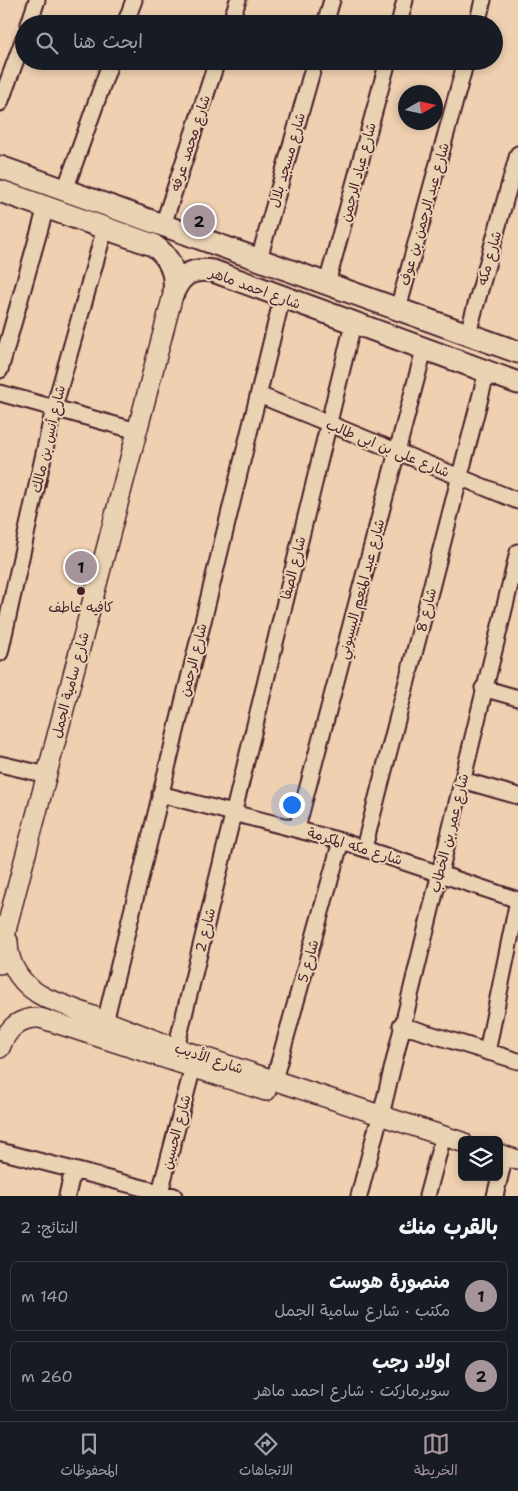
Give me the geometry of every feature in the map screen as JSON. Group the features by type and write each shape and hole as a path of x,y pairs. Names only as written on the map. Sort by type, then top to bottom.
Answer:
{"main road":[{"name":"شارع احمد ماهر","path":"0,167 518,352"},
{"path":"0,191 153,245 160,250 173,269 174,291"},
{"path":"213,271 222,246"},
{"name":"شارع احمد ماهر","path":"174,291 182,277 189,273 196,270 213,271 282,298 518,383"}],"street":[{"path":"32,15 38,0"},
{"path":"128,15 134,0"},
{"path":"233,15 238,0"},
{"path":"328,15 332,0"},
{"path":"401,15 405,0"},
{"path":"479,15 483,0"},
{"path":"0,103 15,62"},
{"path":"65,190 109,70"},
{"name":"شارع محمد عرفه","path":"163,225 214,70"},
{"name":"شارع مسجد بلال","path":"259,259 312,70"},
{"name":"شارع عباد الرحمن","path":"327,284 386,70"},
{"name":"شارع عبد الرحمن بن عوف","path":"398,308 464,70"},
{"name":"شارع مكه","path":"468,333 518,154"},
{"path":"0,370 46,207"},
{"name":"شارع أنس بن مالك","path":"0,653 54,408 105,228"},
{"name":"شارع سامية الجمل","path":"0,964 8,922 174,291"},
{"name":"شارع الرحمن","path":"105,1022 282,298"},
{"name":"شارع الصفا","path":"233,812 353,324"},
{"name":"شارع عبد المنعم البسيوني","path":"297,828 424,350"},
{"name":"شارع 8","path":"364,848 487,371"},
{"path":"0,392 137,431"},
{"name":"شارع على بن ابى طالب","path":"259,395 518,501"},
{"name":"شارع عمر بن الخطاب","path":"359,1196 518,552"},
{"path":"483,688 518,698"},
{"path":"0,764 47,775"},
{"path":"462,780 518,796"},
{"name":"شارع مكه المكرمة","path":"160,794 297,828 341,841 439,872 518,900"},
{"name":"شارع 2","path":"176,1048 233,812"},
{"name":"شارع 5","path":"274,1080 341,841"},
{"path":"488,1052 518,900"},
{"name":"شارع الأديب","path":"8,922 8,944 12,963 28,987 46,998 176,1048 274,1080 458,1154"},
{"name":"شارع الأديب","path":"0,1048 6,1034 17,1023 32,1018 40,1018 193,1067 379,1121 458,1141"},
{"path":"402,1026 518,1061"},
{"name":"شارع الحسين","path":"164,1195 193,1067"},
{"path":"427,1196 440,1148"},
{"path":"0,1150 164,1195"},
{"path":"495,1196 507,1165"},
{"path":"67,1196 73,1170"}],"place":[{"name":"اولاد رجب","path":"199,221"},
{"name":"منصورة هوست","path":"81,567"},
{"name":"كافيه عاطف","path":"81,591"}]}
